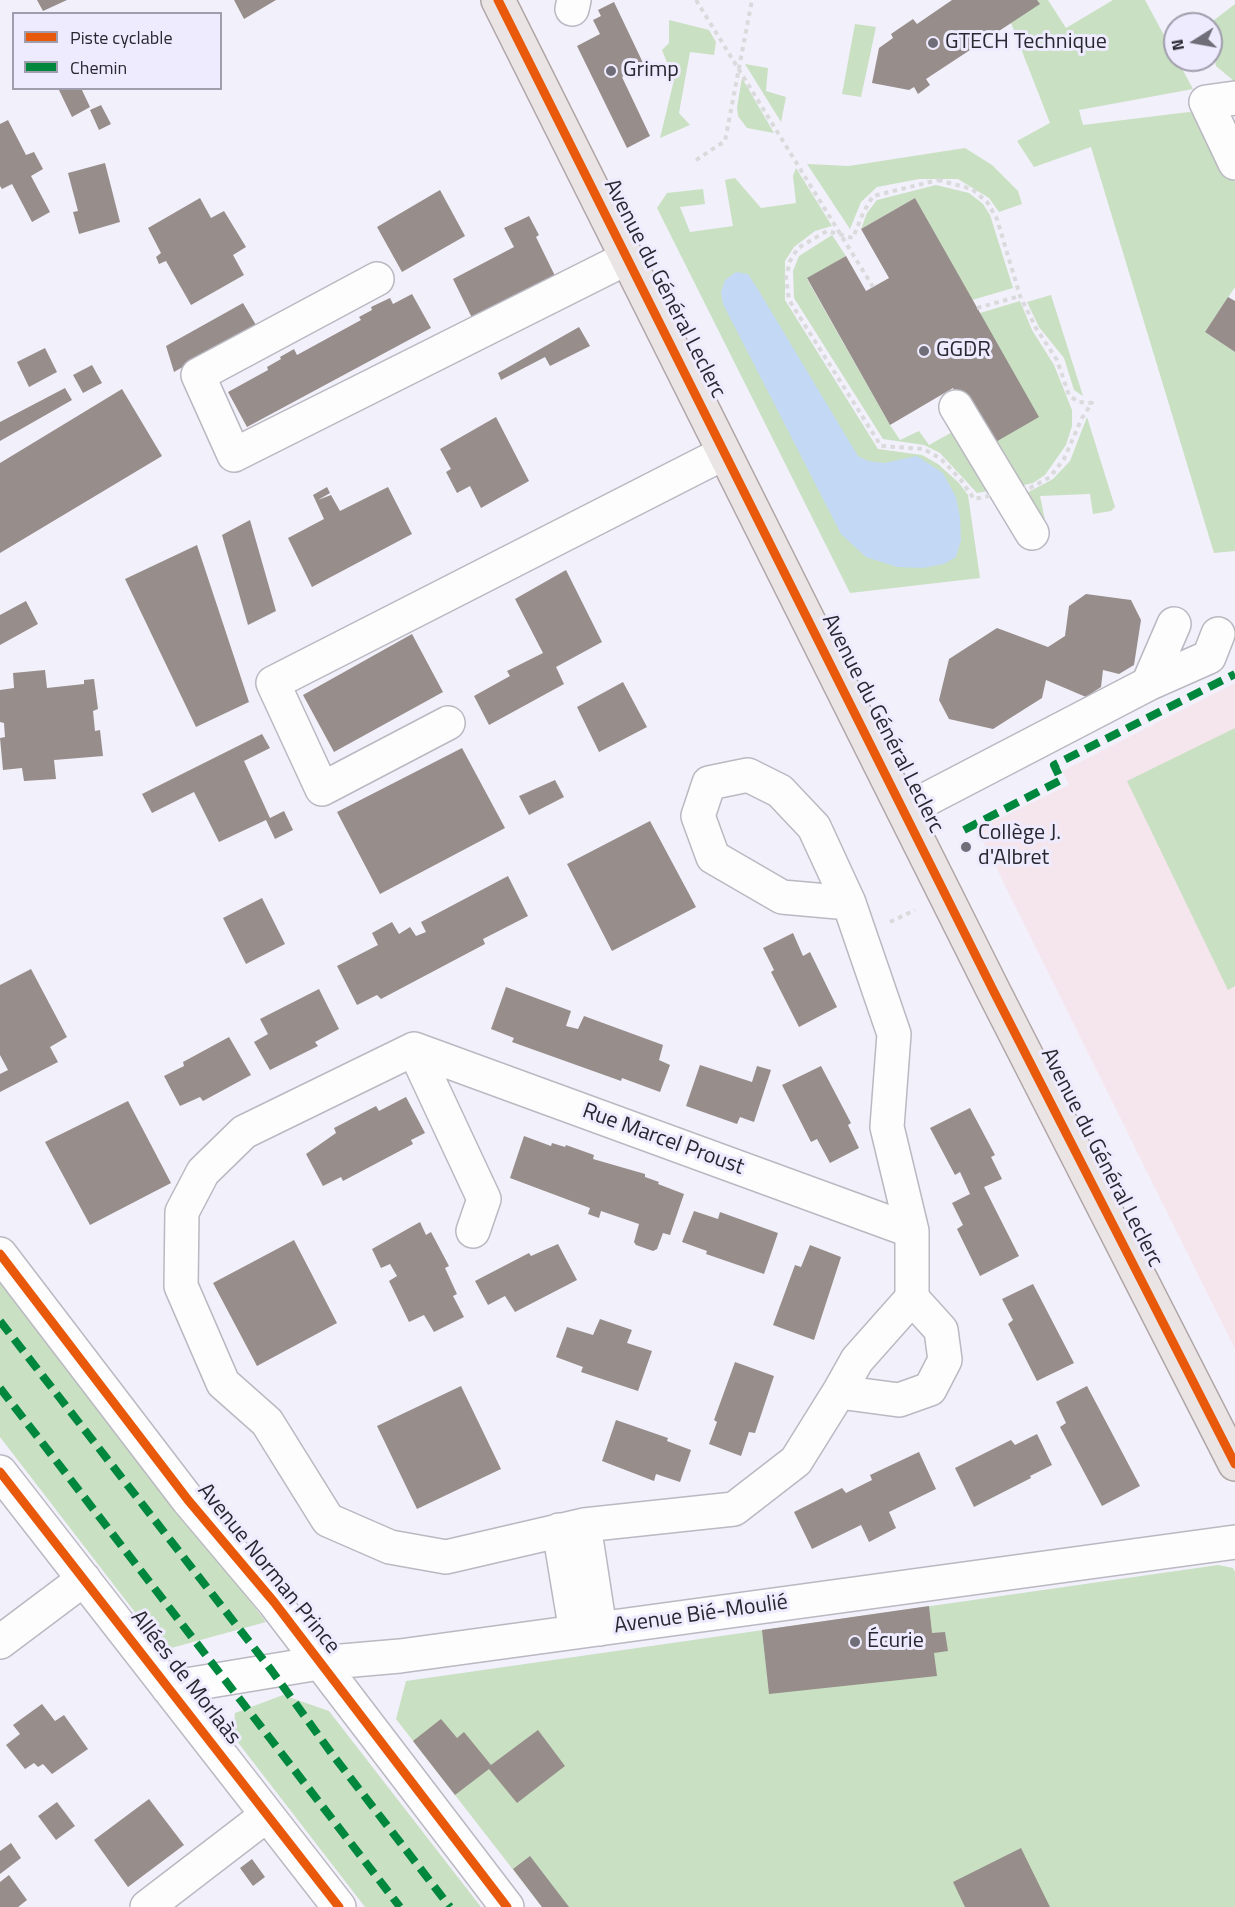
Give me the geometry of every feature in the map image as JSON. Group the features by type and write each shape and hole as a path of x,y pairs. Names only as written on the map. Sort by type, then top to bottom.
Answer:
{"main road":[{"name":"Avenue du Général Leclerc","path":"498,0 904,811 1235,1464"}],"street":[{"path":"1221,100 1235,163"},
{"path":"377,279 198,375 234,455 627,258"},
{"path":"956,407 1032,533"},
{"path":"448,723 322,789 273,683 724,453"},
{"path":"1148,684 1174,624"},
{"path":"904,811 1148,684 1209,657 1218,634"},
{"path":"473,1232 484,1199 414,1049 244,1132 203,1172 182,1212 181,1286 223,1383 267,1422 328,1520 390,1547 446,1557 573,1527 734,1509 796,1461 857,1360 912,1298 912,1231 887,1127 894,1034 849,903 814,827 780,791 747,775 709,783 698,816 713,857 782,897 849,903"},
{"name":"Rue Marcel Proust","path":"414,1049 912,1231"},
{"name":"Avenue Norman Prince","path":"0,1254 188,1500 274,1602 507,1907"},
{"path":"839,1392 899,1400 930,1389 945,1360 941,1330 912,1298"},
{"name":"Allées de Morlaàs","path":"0,1472 339,1907"},
{"path":"573,1527 588,1630"},
{"name":"Avenue Bié-Moulié","path":"168,1688 319,1663 400,1656 1235,1542"},
{"path":"0,1642 84,1579"},
{"path":"147,1907 267,1815"}],"path":[{"path":"696,0 873,287"},
{"path":"696,160 725,141 752,0"},
{"path":"938,180 972,189 987,202 997,219 1020,296 1036,328 1057,360 1069,395 1078,402 1092,403 1082,418 1064,459 1050,477 1030,488 974,499 961,480 941,459 924,449 881,446 789,300 786,277 789,261 798,248 827,231 840,234 854,238 873,196 938,180"},
{"path":"977,308 1020,296"}],"shaded area":[{"path":"1235,683 1235,1349 977,829 1069,785 1062,771"}],"green space":[{"path":"1037,0 1048,0 1066,28 1113,0 1145,0 1163,33 1163,72 1184,72 1193,89 1079,110 1083,125 1189,112 1198,115 1235,182 1235,287 1205,332 1235,352 1235,551 1214,553 1091,147 1034,167 1017,141 1050,123 1011,23 1039,3"},
{"path":"1235,4 1235,82 1223,72 1223,13"},
{"path":"669,20 709,30 716,42 714,55 690,52 679,113 690,125 660,138 674,80 662,50 669,43"},
{"path":"855,24 876,27 861,97 842,94"},
{"path":"745,64 768,68 766,91 786,97 781,122"},
{"path":"742,78 774,133 747,128 738,116 737,107"},
{"path":"965,148 992,165 1018,191 1022,204 999,212 989,198 958,179 919,179 877,187 861,202 850,229 807,164 849,166"},
{"path":"796,168 832,226 815,231 794,247 785,261 785,300 878,449 922,455 938,464 959,483 968,495 980,578 850,593 657,208 667,193 703,189 705,204 680,207 690,232 733,226 725,180 735,178 761,208 796,203 793,176"},
{"path":"936,185 969,193 983,204 990,215 1013,288 972,300 915,198 861,229 867,213 877,200"},
{"path":"832,235 846,256 807,279 890,425 900,440 919,431 929,445 956,430 993,490 977,493 940,453 924,445 883,439 794,298 793,271 799,256"},
{"path":"1051,295 1083,396 1074,390 1064,358 1039,327 1027,302"},
{"path":"1020,301 1032,330 1054,365 1072,410 1072,426 1066,445 1045,475 1033,483 1015,487 991,445 980,313"},
{"path":"1087,417 1115,507 1111,511 1093,514 1090,494 1040,496 1045,520 1036,521 1021,496 1053,479 1070,461"},
{"path":"1235,728 1235,986 1228,990 1127,781"},
{"path":"0,1274 266,1622 164,1650 0,1437"},
{"path":"1218,1565 1233,1568 1235,1572 1235,1907 542,1907 396,1719 406,1681"},
{"path":"283,1695 329,1711 481,1907 365,1907 233,1736 235,1713"}],"water":[{"path":"736,272 748,274 858,456 868,461 884,463 917,456 943,473 956,497 960,517 961,540 956,557 944,564 923,568 897,567 866,557 841,534 723,304 721,292 725,280"}],"building":[{"path":"37,0 67,0 43,11"},
{"path":"234,0 276,0 244,19"},
{"name":"GTECH Technique","path":"952,0 1037,0 1040,4 926,79 930,85 918,94 914,87 909,90 872,83 879,48 893,38 891,34 913,19 917,24"},
{"name":"Grimp","path":"614,2 644,65 622,77 650,136 627,148 577,46 600,34 593,20 601,16 598,10"},
{"path":"59,90 82,90 90,107 72,117"},
{"path":"101,105 111,124 99,130 90,110"},
{"path":"8,120 26,155 34,152 43,169 31,176 50,212 32,222 12,184 2,189 0,186 0,124"},
{"path":"105,163 120,222 79,234 73,212 78,211 68,173"},
{"path":"440,190 465,236 402,272 377,227"},
{"path":"200,198 211,218 224,211 246,247 233,255 244,275 191,305 166,261 159,264 156,257 161,253 148,228"},
{"name":"GGDR","path":"915,198 1039,417 987,447 953,388 890,425 807,278 846,256 866,291 889,278 861,229"},
{"path":"529,216 539,235 536,237 558,282 475,324 453,279 514,247 504,228"},
{"path":"412,294 431,328 247,427 228,392 268,370 267,367 294,349 297,355 361,320 359,317 372,310 371,307 390,298 393,304"},
{"path":"1228,297 1235,301 1235,352 1205,332"},
{"path":"243,303 256,325 174,372 166,346"},
{"path":"579,327 590,346 550,366 545,357 501,380 498,373"},
{"path":"45,348 57,372 29,387 17,362"},
{"path":"92,365 102,383 83,393 73,375"},
{"path":"65,388 72,400 0,441 0,422"},
{"path":"122,389 162,456 0,553 0,463"},
{"path":"496,417 529,481 481,508 470,486 457,493 446,472 451,469 440,449"},
{"path":"327,487 330,493 318,500 331,495 340,511 388,487 412,534 312,587 288,538 324,519 313,495"},
{"path":"250,520 276,611 248,625 222,535"},
{"path":"197,545 249,702 196,727 125,579"},
{"path":"566,570 602,642 556,667 564,684 489,725 474,696 510,676 507,671 543,653 515,599"},
{"path":"1086,594 1131,600 1141,620 1134,665 1119,674 1103,670 1101,687 1086,697 1046,680 1042,698 993,729 949,719 939,700 949,659 997,628 1048,647 1065,636 1069,606"},
{"path":"26,601 38,624 0,645 0,615"},
{"path":"412,634 443,692 334,752 303,695"},
{"path":"45,670 47,688 84,684 84,680 94,679 98,709 93,711 95,731 100,730 103,756 54,760 56,779 24,781 22,768 3,770 0,738 5,737 4,723 0,722 0,690 14,688 13,673"},
{"path":"623,682 647,727 599,752 577,707"},
{"path":"262,734 270,748 244,761 270,818 284,811 293,830 275,839 266,820 219,842 194,792 152,813 142,794"},
{"path":"462,748 505,828 380,894 337,812"},
{"path":"555,780 564,797 529,815 519,796"},
{"path":"650,821 696,907 612,951 567,864"},
{"path":"508,876 528,916 483,939 485,944 381,999 377,995 357,1005 337,966 378,945 372,933 392,922 399,934 410,927 416,936 426,932 421,922"},
{"path":"262,898 285,944 246,964 223,918"},
{"path":"793,933 803,956 810,952 837,1007 799,1027 771,972 774,970 763,948"},
{"path":"31,969 67,1037 50,1047 58,1062 0,1092 0,1074 8,1070 0,1055 0,985"},
{"path":"506,987 571,1011 566,1026 578,1029 584,1016 663,1045 659,1060 670,1065 660,1092 622,1078 621,1081 512,1042 514,1038 491,1029"},
{"path":"319,989 339,1029 315,1042 318,1046 270,1070 254,1042 268,1034 260,1019"},
{"path":"229,1037 251,1075 203,1101 200,1097 180,1106 164,1076 184,1066 183,1062"},
{"path":"700,1065 752,1082 757,1066 771,1070 754,1122 740,1117 737,1124 686,1106"},
{"path":"821,1066 851,1123 848,1125 859,1148 830,1163 817,1139 811,1142 782,1085"},
{"path":"406,1097 425,1133 411,1140 413,1144 343,1181 341,1177 323,1186 306,1154 336,1133 334,1128 376,1106 379,1111"},
{"path":"128,1101 171,1183 90,1225 45,1142"},
{"path":"970,1108 995,1155 991,1157 1002,1179 984,1187 1019,1256 980,1276 957,1229 963,1225 952,1203 970,1194 960,1172 955,1175 930,1128"},
{"path":"524,1136 551,1146 552,1143 565,1147 566,1145 594,1155 593,1159 645,1174 645,1177 659,1182 658,1184 684,1194 670,1235 663,1233 657,1249 653,1251 636,1245 634,1242 639,1224 601,1211 599,1218 588,1214 590,1208 510,1178"},
{"path":"694,1211 718,1219 720,1212 778,1233 764,1274 706,1254 707,1251 682,1242"},
{"path":"420,1222 426,1235 431,1232 449,1266 445,1268 457,1294 453,1296 464,1317 434,1332 424,1315 409,1322 389,1281 397,1276 390,1264 381,1268 372,1249"},
{"path":"294,1240 337,1323 257,1366 213,1283"},
{"path":"558,1244 577,1280 515,1312 505,1296 488,1305 475,1281 529,1253 531,1256"},
{"path":"810,1245 841,1257 814,1340 773,1325 795,1265 801,1267"},
{"path":"1033,1284 1074,1363 1037,1381 1008,1324 1013,1320 1002,1299"},
{"path":"600,1319 632,1330 627,1343 652,1351 638,1391 581,1372 583,1367 556,1357 567,1327 593,1335"},
{"path":"735,1362 774,1376 755,1433 749,1432 741,1456 709,1444 717,1422 714,1420"},
{"path":"461,1386 501,1469 417,1509 377,1426"},
{"path":"1087,1386 1140,1486 1102,1506 1060,1427 1066,1423 1056,1402"},
{"path":"616,1420 668,1438 667,1441 691,1450 680,1482 656,1474 654,1481 602,1461"},
{"path":"1037,1434 1052,1465 974,1507 955,1468 1011,1440 1015,1445"},
{"path":"919,1452 936,1489 889,1512 896,1528 869,1542 861,1525 812,1549 794,1512 842,1488 846,1493 872,1480 870,1475"},
{"name":"Écurie","path":"929,1606 932,1633 945,1632 948,1651 934,1653 937,1676 769,1694 762,1630"},
{"path":"42,1704 55,1721 64,1715 88,1749 52,1774 43,1764 38,1767 34,1763 25,1769 6,1745 20,1734 13,1725"},
{"path":"441,1719 457,1738 464,1732 491,1765 538,1730 565,1766 517,1803 489,1769 455,1795 413,1741"},
{"path":"149,1799 184,1845 128,1887 94,1840"},
{"path":"57,1802 75,1826 56,1840 38,1816"},
{"path":"11,1843 21,1858 0,1874 0,1851"},
{"path":"1021,1848 1050,1907 965,1907 953,1882"},
{"path":"530,1856 569,1907 542,1907 513,1869"},
{"path":"252,1859 265,1877 253,1886 240,1868"},
{"path":"9,1875 27,1900 18,1907 0,1907 0,1882"}],"marked path":[{"path":"964,830 1061,780 1054,765 1235,674"},
{"path":"0,1321 272,1671 332,1754 450,1907"},
{"path":"0,1388 400,1907"}],"cycle path":[{"path":"498,0 994,992 1235,1464"},
{"path":"0,1254 188,1500 274,1602 507,1907"},
{"path":"0,1472 339,1907"}],"place":[{"name":"GTECH Technique","path":"933,43"},
{"name":"Grimp","path":"611,71"},
{"name":"GGDR","path":"924,351"},
{"name":"Collège J. d'Albret","path":"966,847"},
{"name":"Écurie","path":"855,1642"}]}
